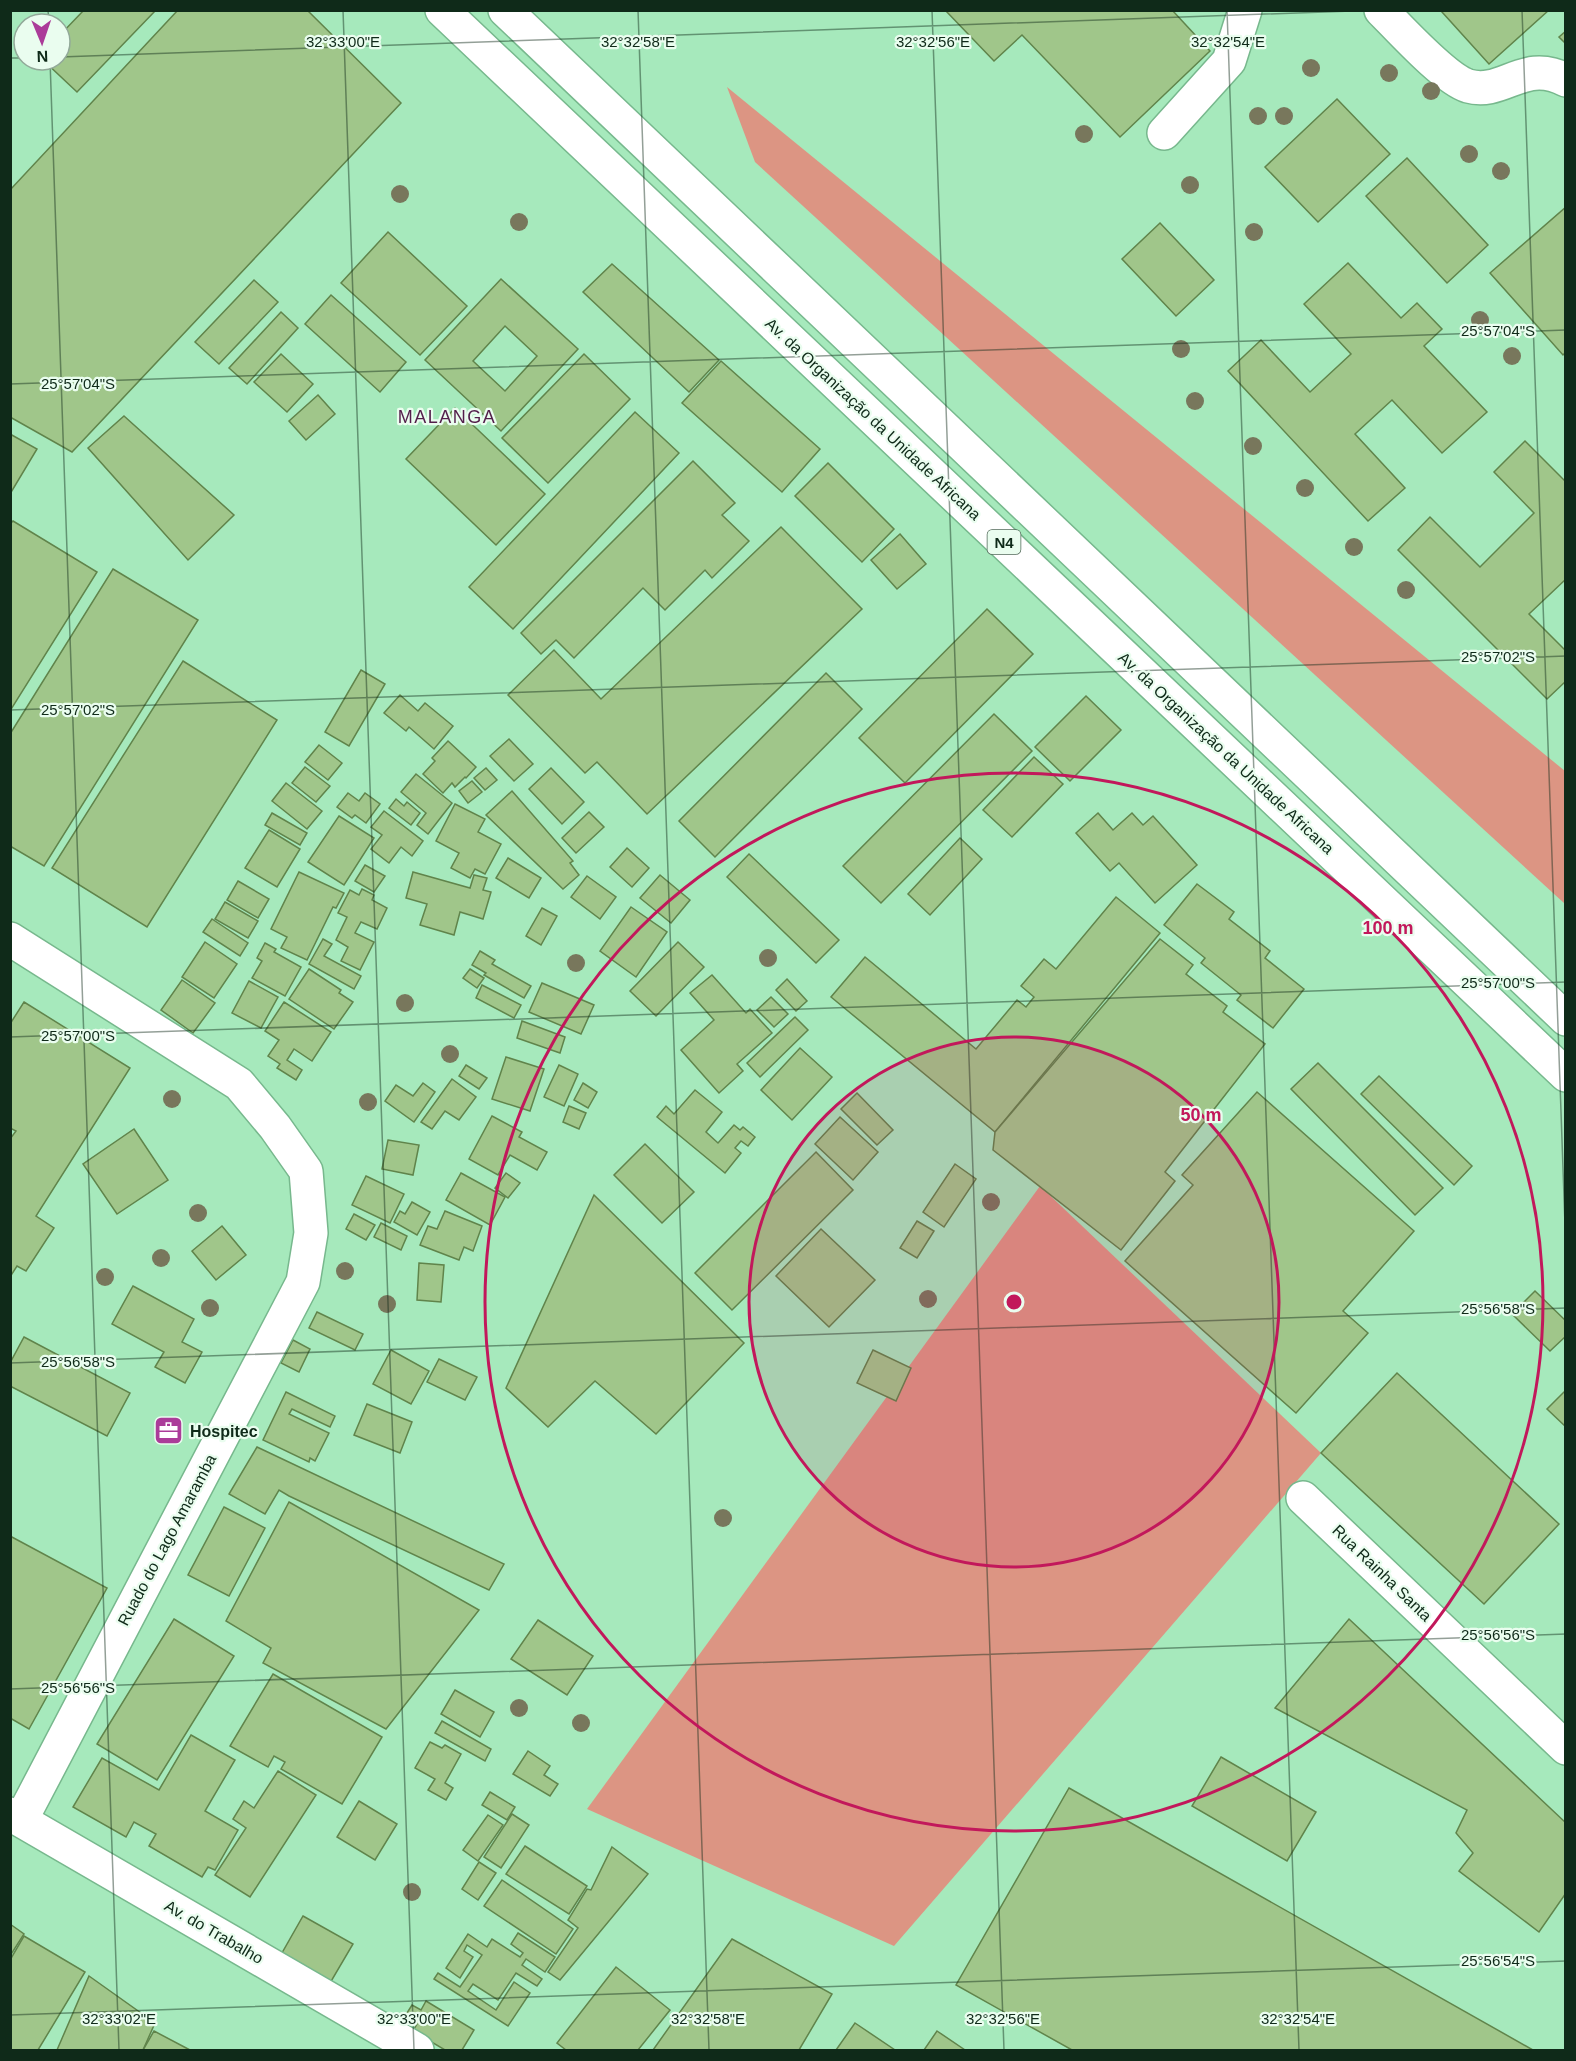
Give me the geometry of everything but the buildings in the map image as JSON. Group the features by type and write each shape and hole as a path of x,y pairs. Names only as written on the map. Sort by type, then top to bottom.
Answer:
{"main road":[{"name":"Av. da Organização da Unidade Africana","path":"442,10 1566,1075"},
{"name":"N4","path":"505,10 1566,1019"},
{"path":"1164,133 1229,61 1245,10"},
{"path":"1381,10 1451,78 1468,86 1488,87 1537,71 1554,74 1566,80"},
{"name":"Ruado do Lago Amaramba","path":"10,939 239,1084 275,1127 306,1171 311,1233 303,1282 16,1817"},
{"name":"Rua Rainha Santa","path":"1303,1498 1566,1748"},
{"name":"Av. do Trabalho","path":"16,1817 417,2050"}],"shaded area":[{"path":"727,87 1565,771 1565,904 755,162"},
{"path":"1040,1186 1321,1453 894,1946 587,1809"}],"place":[{"name":"Hospitec","path":"169,1431"}],"district":[{"name":"MALANGA","path":"447,417"}]}
